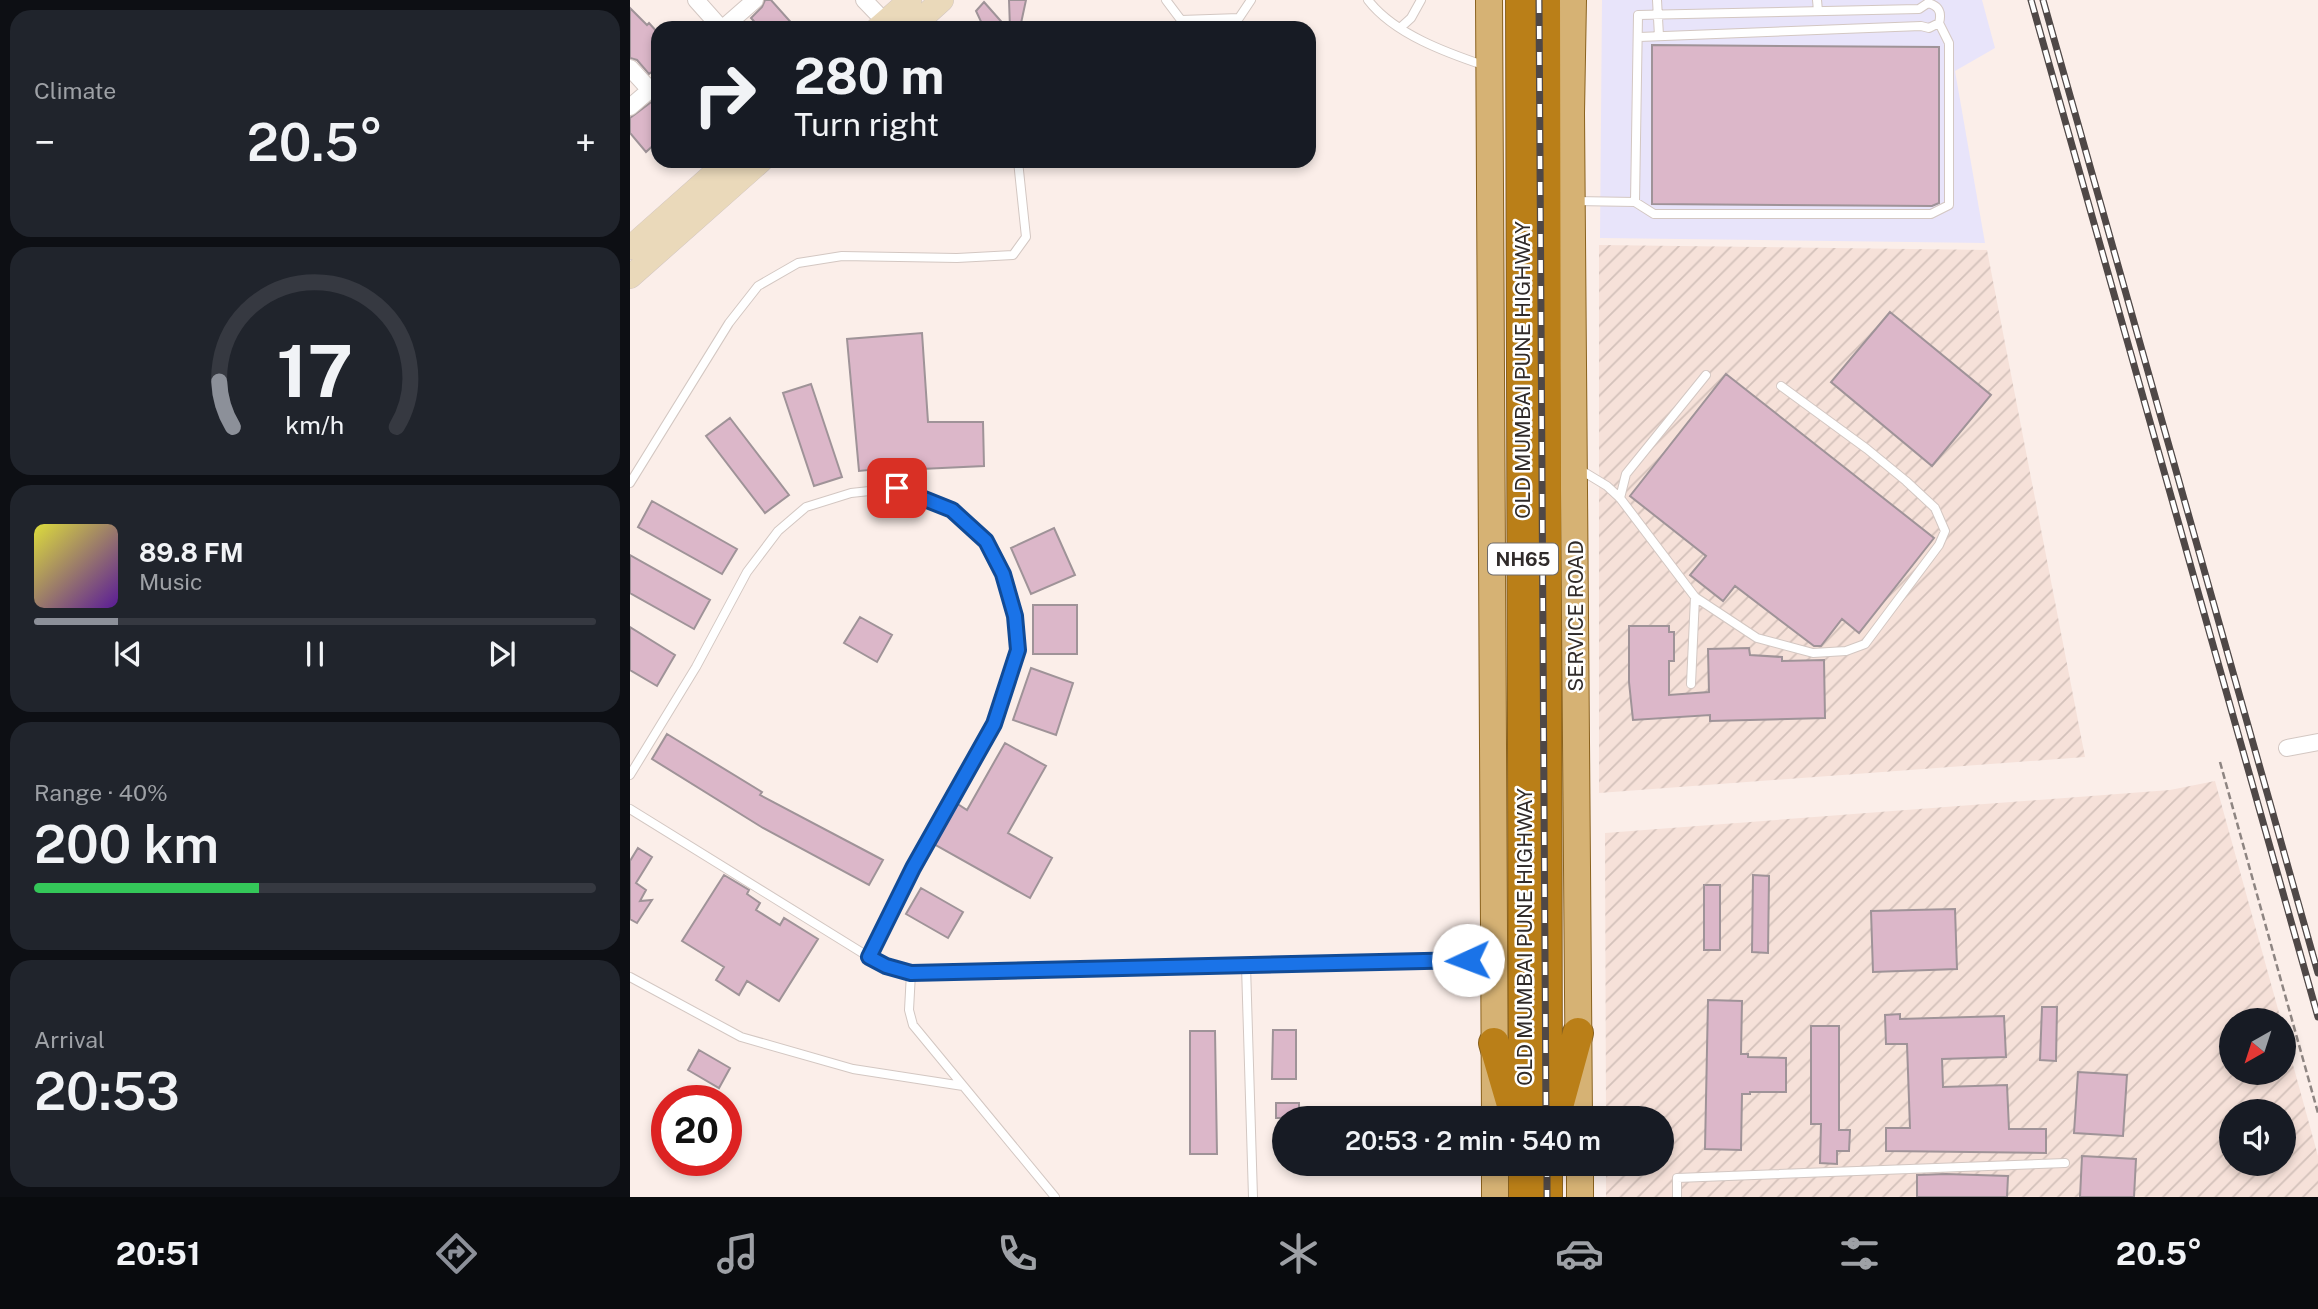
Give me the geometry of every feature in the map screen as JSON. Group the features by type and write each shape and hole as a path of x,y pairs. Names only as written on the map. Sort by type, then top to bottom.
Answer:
{"highway":[{"name":"OLD MUMBAI PUNE HIGHWAY","path":"1521,0 1524,1106"},
{"name":"OLD MUMBAI PUNE HIGHWAY","path":"1545,0 1547,1106"},
{"path":"1557,1106 1578,1032"},
{"path":"1494,1043 1512,1106"},
{"path":"1524,1176 1524,1197"},
{"path":"1547,1176 1548,1197"}],"main road":[{"path":"1489,0 1495,1106"},
{"path":"1571,113 1573,0"},
{"path":"1571,113 1587,57 1587,0"},
{"name":"SERVICE ROAD","path":"1571,113 1579,1106"},
{"path":"1495,1176 1495,1197"},
{"path":"1580,1176 1580,1197"}],"street":[{"path":"696,0 716,21"},
{"path":"730,21 755,0"},
{"path":"864,0 881,21"},
{"path":"918,17 942,0"},
{"path":"630,68 651,85"},
{"path":"630,107 651,90"},
{"path":"630,248 720,168"},
{"path":"630,277 753,168"},
{"path":"2287,748 2318,742"}],"lane":[{"path":"1166,0 1181,20 1239,18 1251,0"},
{"path":"1368,0 1376,10 1400,27 1445,53 1490,68"},
{"path":"1400,27 1411,18 1421,0"},
{"path":"1657,0 1659,36"},
{"path":"1817,0 1818,11"},
{"path":"1858,0 1859,10"},
{"path":"1572,201 1635,202 1654,214 1931,214 1942,211 1949,205 1950,43 1939,23 1940,11 1935,5 1928,3 1919,9 1638,15 1635,202"},
{"path":"1639,37 1921,26 1928,28 1939,23"},
{"path":"630,483 729,323 758,286 798,263 842,256 957,258 1013,255 1026,237 1018,168"},
{"path":"1620,498 1626,474 1706,374"},
{"path":"1574,466 1607,486 1620,498 1695,597 1757,638 1813,653 1846,651 1865,643 1939,545 1945,531 1935,508 1906,481 1781,386"},
{"path":"630,775 696,667 747,572 778,531 806,507 851,493 897,488 952,510 986,541 1003,574 1015,616 1018,650 994,724 890,910 869,957"},
{"path":"1691,684 1695,597"},
{"path":"630,809 869,957 886,966 911,973 1494,959"},
{"path":"1246,966 1253,1197"},
{"path":"911,973 909,1010 913,1025 1055,1197"},
{"path":"630,977 741,1037 853,1069 963,1086"},
{"path":"1677,1197 1677,1178 2065,1163"}],"path":[{"path":"2220,762 2318,1113"}],"shaded area":[{"path":"1602,0 1982,0 1995,48 1955,71 1985,243 1600,238"},
{"path":"1599,245 1987,250 2085,757 1599,793"},
{"path":"2215,781 2278,1008 2219,1008 2219,1085 2296,1085 2296,1076 2318,1156 2318,1197 1606,1197 1606,1176 1674,1176 1674,1106 1606,1106 1605,833 2170,790"}],"building":[{"path":"765,0 771,0 790,21 754,21 751,18"},
{"path":"1009,0 1026,0 1022,21 1010,21"},
{"path":"984,2 1001,21 981,21 976,11"},
{"path":"630,8 647,25 649,23 651,25 651,72 649,74 637,60 630,58"},
{"path":"1652,45 1939,47 1939,203 1932,206 1652,204"},
{"path":"651,102 651,147 646,152 630,133 630,118"},
{"path":"1890,312 1991,395 1932,466 1831,382"},
{"path":"922,333 928,422 983,422 984,466 900,470 899,467 859,471 847,339"},
{"path":"1726,374 1934,538 1859,633 1842,619 1821,646 1814,646 1735,586 1723,601 1690,575 1706,556 1630,496"},
{"path":"811,384 842,477 814,486 783,393"},
{"path":"730,418 789,495 765,513 706,436"},
{"path":"652,501 737,549 722,574 638,527"},
{"path":"1054,528 1075,575 1031,594 1011,548"},
{"path":"630,555 710,600 694,629 630,593"},
{"path":"1033,605 1077,605 1077,654 1033,654"},
{"path":"860,617 892,635 877,662 844,643"},
{"path":"1629,626 1669,626 1669,632 1674,632 1674,661 1669,661 1669,695 1709,692 1708,649 1749,648 1750,655 1782,657 1782,661 1824,660 1825,718 1710,721 1710,715 1633,720 1629,682"},
{"path":"630,627 675,655 657,686 630,670"},
{"path":"1031,668 1073,683 1056,735 1013,720"},
{"path":"667,734 762,792 760,795 883,860 869,885 763,828 652,759"},
{"path":"1005,743 1046,766 1008,833 1052,858 1030,898 934,844 956,803 967,810"},
{"path":"638,848 652,857 636,883 646,890 640,901 652,900 637,923 630,919 630,861"},
{"path":"724,875 749,890 747,894 760,903 756,910 780,925 784,918 818,939 779,1001 747,981 739,995 716,980 724,967 682,941"},
{"path":"1753,875 1769,876 1768,953 1752,952"},
{"path":"1704,885 1720,885 1720,950 1704,950"},
{"path":"921,888 963,912 948,938 906,914"},
{"path":"1955,909 1957,969 1873,972 1871,911"},
{"path":"1708,1000 1742,1001 1741,1054 1748,1054 1748,1057 1786,1058 1786,1092 1742,1094 1741,1150 1705,1149"},
{"path":"2042,1007 2057,1007 2056,1061 2040,1060"},
{"path":"1900,1014 1900,1019 2004,1016 2006,1057 1942,1059 1943,1087 2007,1085 2009,1129 2046,1129 2046,1153 1886,1151 1886,1128 1910,1128 1907,1044 1886,1044 1885,1015"},
{"path":"1811,1026 1839,1026 1839,1130 1850,1130 1849,1151 1837,1151 1837,1164 1820,1163 1821,1124 1811,1124"},
{"path":"1273,1030 1296,1030 1296,1079 1272,1079"},
{"path":"1190,1031 1215,1031 1217,1154 1190,1154"},
{"path":"699,1050 730,1068 721,1085 714,1085 688,1070"},
{"path":"2078,1072 2127,1075 2123,1136 2074,1133"},
{"path":"1276,1103 1299,1103 1299,1106 1276,1106"},
{"path":"2082,1156 2136,1159 2134,1197 2080,1197"},
{"path":"1917,1175 2008,1176 2007,1197 1917,1197"}],"railway":[{"path":"1539,0 1546,1106"},
{"path":"2031,0 2318,1017"},
{"path":"2043,0 2318,973"},
{"path":"1547,1176 1547,1197"}],"route":[{"path":"897,488 952,510 986,541 1003,574 1015,616 1018,650 994,724 890,910 869,957 886,966 911,973 1468,960"}]}
